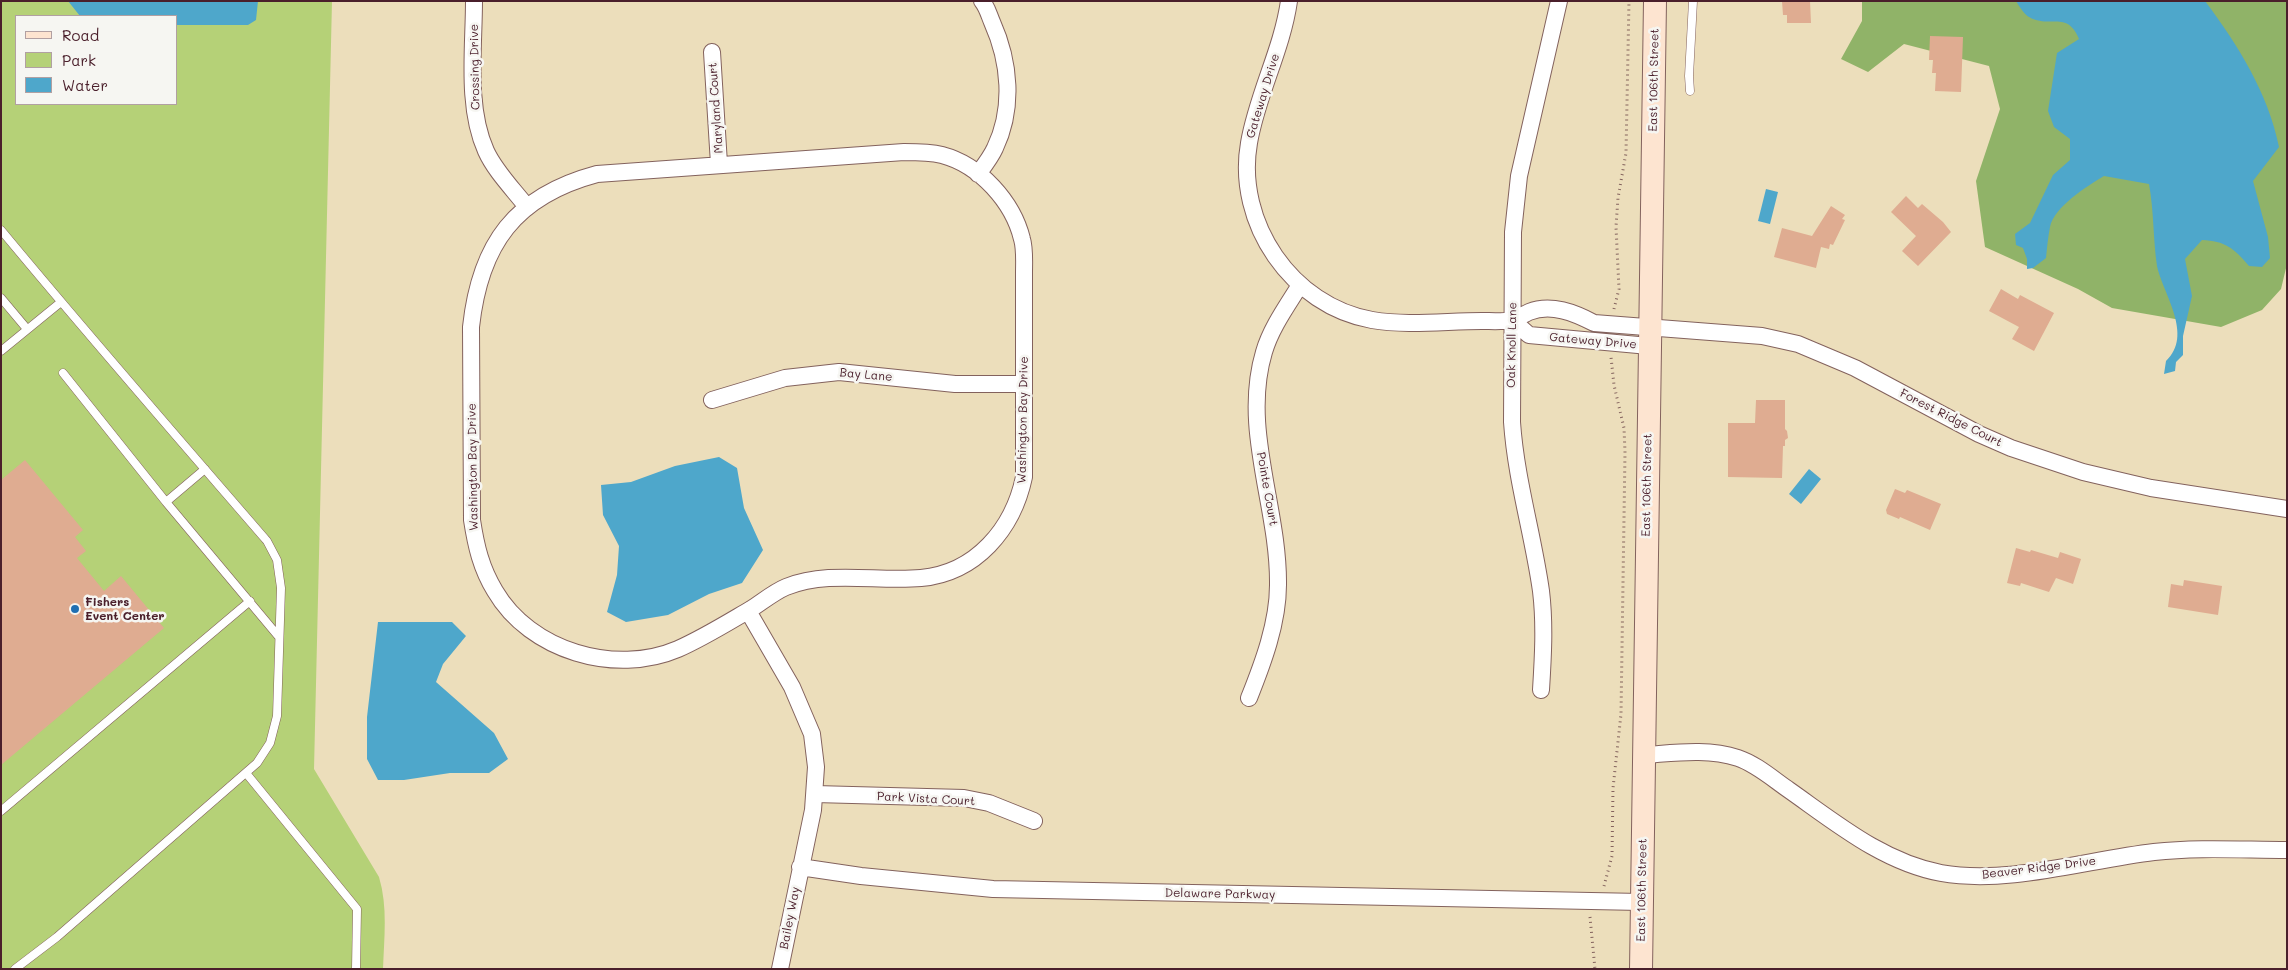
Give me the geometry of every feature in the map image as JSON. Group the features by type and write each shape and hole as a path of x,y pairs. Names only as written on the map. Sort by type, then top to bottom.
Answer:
{"main road":[{"name":"East 106th Street","path":"1641,969 1655,1"}],"street":[{"name":"Crossing Drive","path":"474,1 476,122 486,152 527,207"},
{"path":"978,174 995,150 1006,109 1008,91 1004,56 997,31 982,1"},
{"name":"Gateway Drive","path":"1290,1 1284,31 1249,143 1248,185 1251,206 1262,235 1278,263 1300,285 1314,297 1328,304 1371,320 1394,322 1512,320 1531,311 1548,309 1573,312 1594,323 1612,325 1649,337"},
{"name":"Oak Knoll Lane","path":"1540,690 1543,644 1541,593 1514,453 1511,380 1513,232 1519,176 1560,1"},
{"name":"Maryland Court","path":"712,52 719,164"},
{"name":"Washington Bay Drive","path":"924,152 944,156 978,174 1004,200 1015,219 1022,240 1024,273 1024,477 1020,497 1011,516 984,552 954,569 921,578 829,578 808,580 784,588 748,611 676,650 635,660 591,658 546,640 512,612 496,593 483,569 476,548 472,520 472,327 478,286 490,254 503,231 527,207 547,193 571,181 597,174 719,164 924,152"},
{"name":"Pointe Court","path":"1249,698 1267,648 1276,606 1278,586 1277,544 1256,422 1259,372 1265,350 1277,324 1300,285"},
{"name":"Gateway Drive","path":"1512,320 1529,336 1612,343 1649,337"},
{"name":"Forest Ridge Court","path":"1649,337 1762,336 1798,344 1855,368 1979,434 2011,448 2083,472 2151,488 2287,509"},
{"name":"Bay Lane","path":"712,400 784,378 840,372 955,384 1024,384"},
{"name":"Bailey Way","path":"748,611 792,687 812,734 816,766 815,794 780,969"},
{"name":"Beaver Ridge Drive","path":"1644,755 1697,752 1739,759 1759,770 1859,838 1882,851 1906,862 1941,873 1998,876 2154,852 2287,850"},
{"name":"Park Vista Court","path":"815,794 964,798 989,803 1034,821"},
{"name":"Delaware Parkway","path":"800,867 861,876 993,889 1641,902"}],"lane":[{"path":"1690,91 1693,1"},
{"path":"1,230 273,550 281,581 277,716 270,743 258,764 57,937 15,969"},
{"path":"1,298 27,329"},
{"path":"1,351 61,302"},
{"path":"63,373 166,502 279,637"},
{"path":"166,502 205,469"},
{"path":"1,811 250,601"},
{"path":"246,773 357,909 356,969"}],"path":[{"path":"1612,325 1619,289 1616,227 1618,198 1626,153 1629,1"},
{"path":"1602,888 1612,856 1613,788 1621,714 1625,452 1624,428 1611,362 1612,343"},
{"path":"1590,916 1595,969"}],"green space":[{"path":"1,1 332,1 314,769 379,877 384,900 383,969 1,969"},
{"path":"1862,1 2287,1 2287,264 2281,289 2262,310 2221,327 2112,308 2078,289 1985,247 1976,181 2000,109 1989,66 1904,44 1868,72 1841,59 1862,21"}],"water":[{"path":"68,1 258,1 256,20 248,25 178,25 178,15 79,15"},
{"path":"2016,1 2205,1 2240,52 2259,89 2274,127 2279,147 2253,181 2268,237 2270,258 2262,267 2249,266 2234,250 2217,242 2202,240 2185,259 2192,296 2183,336 2183,355 2176,362 2175,371 2164,374 2166,361 2174,351 2177,327 2157,266 2149,184 2104,176 2080,191 2064,205 2053,219 2049,231 2046,258 2033,268 2027,269 2027,259 2023,248 2016,245 2015,234 2030,223 2053,175 2070,160 2070,139 2054,127 2048,111 2057,53 2079,39 2074,30 2063,22 2037,20 2029,17 2023,12"},
{"path":"1766,189 1778,192 1770,224 1758,221"},
{"path":"719,457 737,468 744,508 763,550 742,583 709,594 668,615 626,622 607,612 617,575 619,546 603,515 601,485 631,482 675,466"},
{"path":"1809,469 1821,479 1801,504 1789,494"},
{"path":"378,622 452,622 466,636 443,664 436,682 494,733 508,759 489,773 450,773 404,780 378,780 367,759 367,717"}],"building":[{"path":"1782,1 1810,1 1811,23 1787,23 1787,15 1783,15"},
{"path":"1930,36 1963,37 1961,92 1935,91 1936,73 1932,73 1933,60 1929,60"},
{"path":"1906,196 1918,208 1922,204 1943,222 1951,232 1918,266 1902,251 1916,236 1891,212"},
{"path":"1831,206 1845,215 1842,219 1845,220 1833,245 1830,244 1829,249 1821,247 1816,268 1774,257 1782,228 1812,236"},
{"path":"2001,289 2018,299 2020,295 2054,313 2034,351 2012,339 2019,327 1989,311"},
{"path":"1756,400 1785,400 1785,429 1788,438 1785,440 1785,446 1783,446 1782,478 1728,477 1728,423 1755,423"},
{"name":"Fishers Event Center","path":"25,460 83,530 75,537 86,551 77,558 104,591 121,576 164,628 1,765 1,480"},
{"path":"1895,489 1905,493 1907,490 1941,504 1930,530 1900,517 1899,519 1887,514 1886,510"},
{"path":"2016,548 2030,552 2031,550 2058,558 2060,552 2081,559 2073,584 2056,578 2049,592 2021,583 2020,586 2007,583"},
{"path":"2184,580 2222,586 2218,615 2168,607 2171,584 2183,586"}],"place":[{"name":"Fishers Event Center","path":"75,609"}]}
